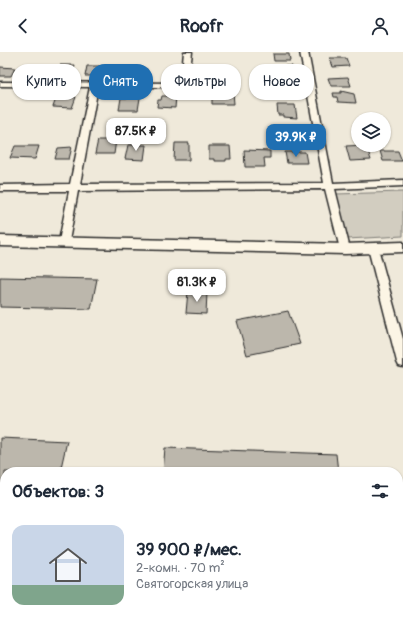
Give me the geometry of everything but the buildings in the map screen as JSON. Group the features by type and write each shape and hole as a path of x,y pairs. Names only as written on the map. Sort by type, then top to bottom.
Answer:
{"main road":[{"path":"0,241 64,241 344,249 403,247"}],"street":[{"path":"153,85 185,85 188,52"},
{"path":"304,52 329,186 344,249"},
{"path":"0,84 89,85"},
{"path":"64,241 91,100"},
{"path":"0,188 329,186 403,183"},
{"path":"373,248 403,362"}],"shaded area":[{"path":"403,192 403,236 347,239 336,194"}]}
